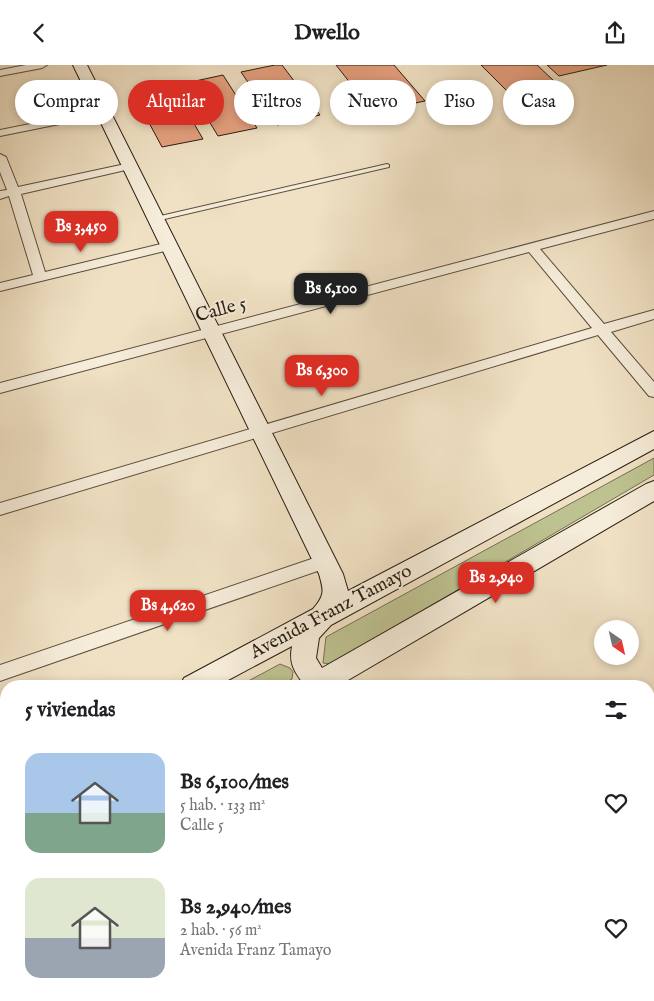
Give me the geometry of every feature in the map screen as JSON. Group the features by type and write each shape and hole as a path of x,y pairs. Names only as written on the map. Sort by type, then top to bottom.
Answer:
{"street":[{"path":"0,73 42,65"},
{"path":"80,65 88,80"},
{"path":"0,133 40,125"},
{"path":"111,125 260,431 326,561 336,589 334,603 307,634 303,658 306,667 315,680"},
{"path":"0,157 14,191 40,277"},
{"path":"0,195 130,166"},
{"name":"Calle 5","path":"0,388 212,331 533,249 654,215"},
{"path":"0,287 169,246"},
{"path":"533,249 654,392"},
{"path":"0,509 654,315"},
{"name":"Avenida Franz Tamayo","path":"204,680 654,439"},
{"path":"327,680 654,490"},
{"path":"0,673 326,561"}],"lane":[{"path":"156,219 387,166"}],"green space":[{"path":"654,458 654,475 331,664 323,663 326,637"},
{"path":"280,664 290,668 293,672 290,680 250,680"}],"building":[{"path":"282,65 293,80 246,80 241,72"},
{"path":"336,65 394,65 407,80 348,80"},
{"path":"481,65 537,65 553,80 503,80 503,87"},
{"path":"547,65 607,65 559,76"},
{"path":"223,75 234,92 234,125 255,125 257,128 218,136 211,125 224,125 224,80 200,80"},
{"path":"416,91 425,101 416,103"},
{"path":"150,125 195,125 203,139 162,147"}]}
